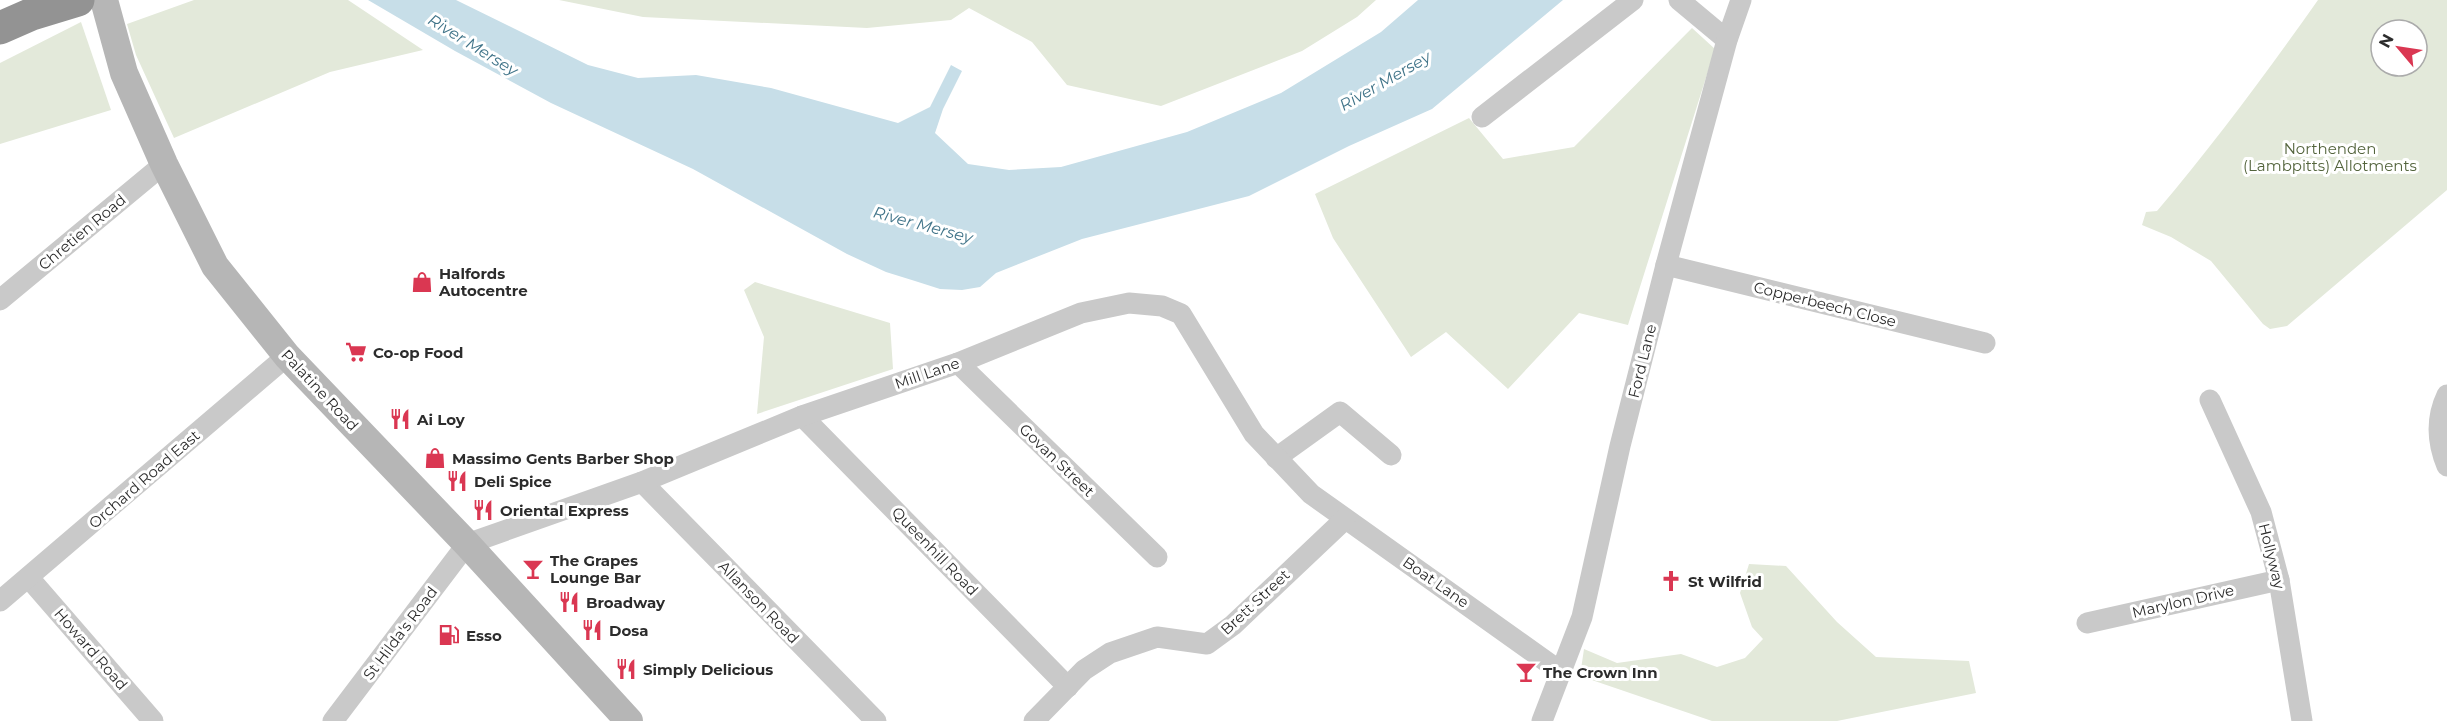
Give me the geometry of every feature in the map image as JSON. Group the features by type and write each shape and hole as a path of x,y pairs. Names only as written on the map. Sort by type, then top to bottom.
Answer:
{"highway":[{"path":"0,28 32,14 78,0"}],"main road":[{"name":"Palatine Road","path":"104,0 124,73 164,164 215,266 287,356 467,544 629,721"}],"street":[{"path":"1482,117 1633,0"},
{"path":"1679,0 1727,40"},
{"name":"Ford Lane","path":"1542,721 1582,617 1620,446 1666,265 1727,40 1741,0"},
{"name":"Chretien Road","path":"0,300 164,164"},
{"name":"Copperbeech Close","path":"1666,265 1985,342"},
{"name":"Mill Lane","path":"467,544 642,482 802,416 958,363 1097,309 1129,303 1162,306 1181,314 1254,434 1311,494"},
{"name":"Orchard Road East","path":"0,601 287,356"},
{"name":"Govan Street","path":"958,363 1157,557"},
{"path":"2447,395 2442,406 2438,430 2447,466"},
{"name":"Hollyway","path":"2210,400 2261,512 2279,580 2302,721"},
{"path":"1276,458 1340,412 1390,455"},
{"name":"Queenhill Road","path":"802,416 1068,687"},
{"name":"Allanson Road","path":"642,482 876,721"},
{"name":"Boat Lane","path":"1311,494 1561,672"},
{"name":"Brett Street","path":"1034,721 1084,670 1110,653 1156,638 1207,644 1233,625 1345,519"},
{"name":"St Hilda's Road","path":"333,721 467,544"},
{"name":"Howard Road","path":"29,578 153,721"},
{"name":"Marylon Drive","path":"2087,623 2279,580"}],"green space":[{"path":"194,0 348,0 423,50 330,72 174,138 136,55 127,24"},
{"path":"559,0 1376,0 1357,17 1302,51 1161,106 1067,85 1032,42 969,8 951,20 867,28 643,17"},
{"name":"Northenden (Lambpitts) Allotments","path":"2318,0 2447,0 2447,190 2287,326 2270,329 2263,324 2211,261 2171,237 2142,225 2146,212 2157,211 2240,107"},
{"path":"81,22 111,110 0,144 0,63"},
{"path":"1692,28 1715,49 1628,325 1579,313 1508,389 1446,332 1411,357 1333,238 1315,194 1469,118 1503,159 1574,147"},
{"path":"755,282 890,323 893,369 757,414 764,337 744,290"},
{"path":"1749,564 1786,566 1837,622 1876,657 1969,661 1976,693 1837,721 1712,721 1580,676 1584,649 1617,663 1681,654 1717,667 1745,658 1763,639 1752,627 1740,593"}],"water":[{"name":"River Mersey","path":"368,0 456,0 588,65 638,78 696,75 771,88 898,123 930,107 951,65 962,71 943,109 935,133 968,164 1009,170 1061,167 1187,132 1281,93 1381,32 1418,0 1563,0 1432,109 1349,146 1249,196 1082,239 996,273 980,287 962,290 940,289 886,272 847,254 693,169 551,103"}],"place":[{"name":"Halfords Autocentre","path":"422,282"},
{"name":"Co-op Food","path":"356,352"},
{"name":"Ai Loy","path":"400,419"},
{"name":"Massimo Gents Barber Shop","path":"435,458"},
{"name":"Deli Spice","path":"457,481"},
{"name":"Oriental Express","path":"483,510"},
{"name":"The Grapes Lounge Bar","path":"533,569"},
{"name":"St Wilfrid","path":"1671,581"},
{"name":"Broadway","path":"569,602"},
{"name":"Dosa","path":"592,630"},
{"name":"Esso","path":"449,635"},
{"name":"Simply Delicious","path":"626,669"},
{"name":"The Crown Inn","path":"1526,672"}]}
